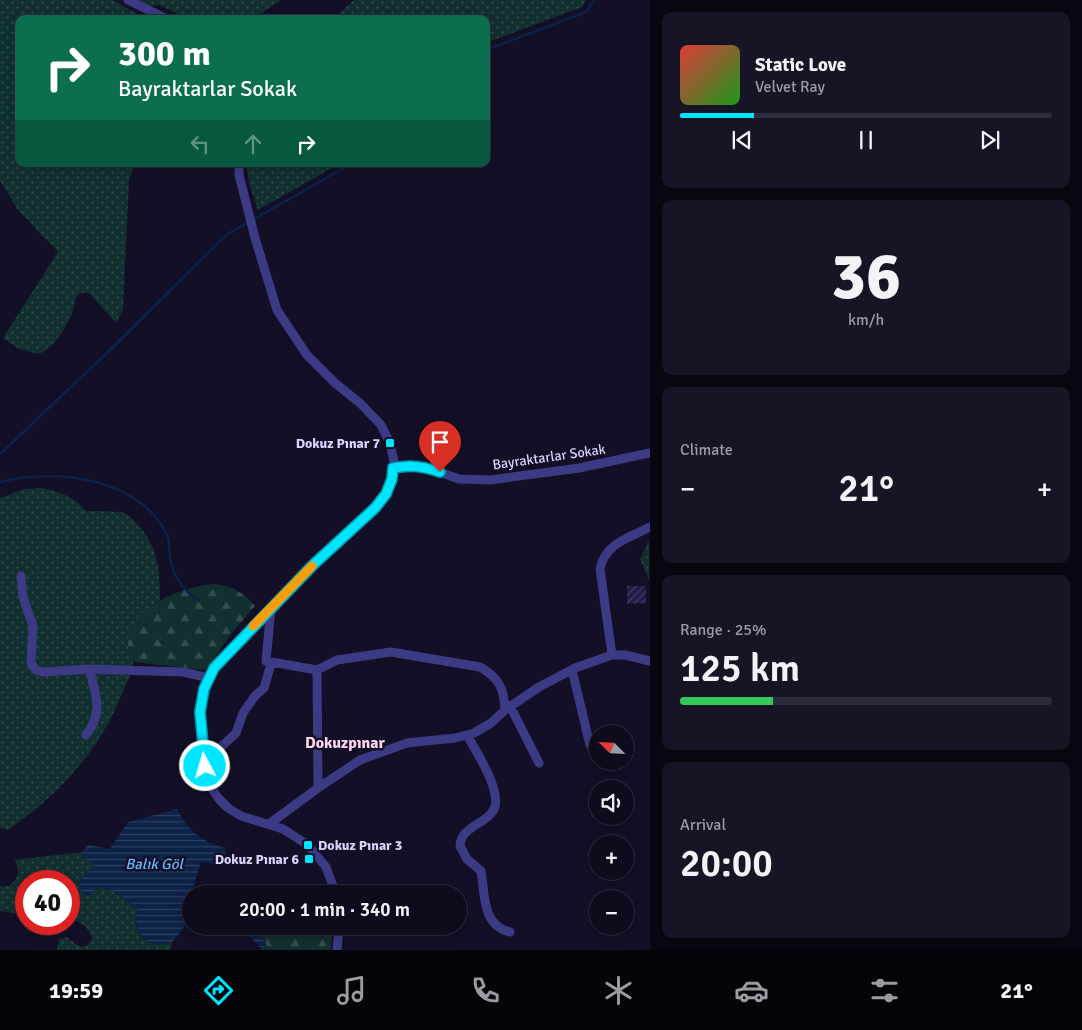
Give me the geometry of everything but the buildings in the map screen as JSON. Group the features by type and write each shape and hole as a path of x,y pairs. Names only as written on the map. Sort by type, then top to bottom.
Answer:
{"street":[{"path":"128,0 159,15"},
{"path":"239,167 239,175 253,230 277,310 307,355 382,425 390,443 394,462 392,479 386,494 375,508 314,564 214,668 204,689 200,712 205,762 212,789 219,799 228,808 242,816 283,828 308,845 326,867 333,885"},
{"name":"Bayraktarlar Sokak","path":"393,468 425,467 459,479 490,480 579,468 650,453"},
{"path":"612,655 600,569 602,560 606,552 613,546 650,527"},
{"path":"21,576 23,597 33,626 31,663 33,667 44,672 89,670 183,672 209,678"},
{"path":"271,608 266,662 272,664 317,670 337,660 391,652 480,666 492,674 500,684 507,708 539,763"},
{"path":"269,824 360,760 407,744 467,735 491,724 507,708 539,687 572,670 612,655 626,655 650,661"},
{"path":"205,762 236,733 243,713 255,696 264,688 272,664"},
{"path":"86,736 97,716 98,704 89,670"},
{"path":"317,670 318,788"},
{"path":"572,670 589,741"},
{"path":"467,735 488,775 494,792 495,802 492,812 462,835 460,846 467,859 481,871 487,910 492,923 510,932"},
{"path":"337,950 338,935"}],"green space":[{"path":"0,0 113,0 139,15 15,15 15,167 134,167 129,180 123,309 116,323 90,294 81,293 76,298 71,316 56,341 39,354 19,349 3,338 58,252 18,210 0,181"},
{"path":"138,0 281,0 259,15 180,15 159,5 149,6"},
{"path":"354,0 586,0 582,7 490,42 490,15 337,15"},
{"path":"247,167 334,167 258,210 250,186"},
{"path":"41,488 66,495 86,511 122,512 130,517 144,532 154,550 158,569 160,600 138,618 130,630 128,644 133,665 114,712 103,732 61,786 8,830 0,828 0,498 24,489"},
{"path":"649,541 649,580 640,559"},
{"path":"215,584 227,586 238,591 255,606 231,634 206,670 133,662 128,645 130,630 138,617 166,597 183,590"},
{"path":"82,852 83,857 96,866 80,881 80,870 18,870 14,860"},
{"path":"15,880 15,913 0,911 0,886 9,886"},
{"path":"80,885 83,894 89,895 101,887 120,895 138,910 136,926 138,933 143,938 155,944 172,942 171,950 57,950 59,939 67,937 76,944 87,946 92,939 84,925 80,923"},
{"path":"260,935 331,935 331,950 261,950 261,948 267,946"}],"water":[{"name":"Balık Göl","path":"177,809 191,829 203,839 226,848 223,865 201,862 194,885 182,885 182,929 172,942 155,944 143,938 137,926 138,910 126,899 101,887 89,895 80,890 80,882 95,866 83,857 82,852 88,845 110,849 128,822"},
{"path":"246,935 260,935 267,946 261,948"}],"waterway":[{"path":"490,48 586,12 594,0"},
{"path":"0,454 107,353 226,235 346,167"},
{"path":"0,482 45,476 70,477 116,489 137,500 154,515 167,535 171,565 184,588 199,601"}],"slow traffic":[{"path":"253,626 312,566"}],"place":[{"name":"Dokuz Pınar 7","path":"390,443"},
{"name":"Dokuz Pınar 3","path":"308,845"},
{"name":"Dokuz Pınar 6","path":"309,859"}],"district":[{"name":"Dokuzpınar","path":"345,743"}],"route":[{"path":"205,766 200,712 204,689 214,668 314,564 375,508 386,494 392,479 393,468 425,467 440,472"}]}
